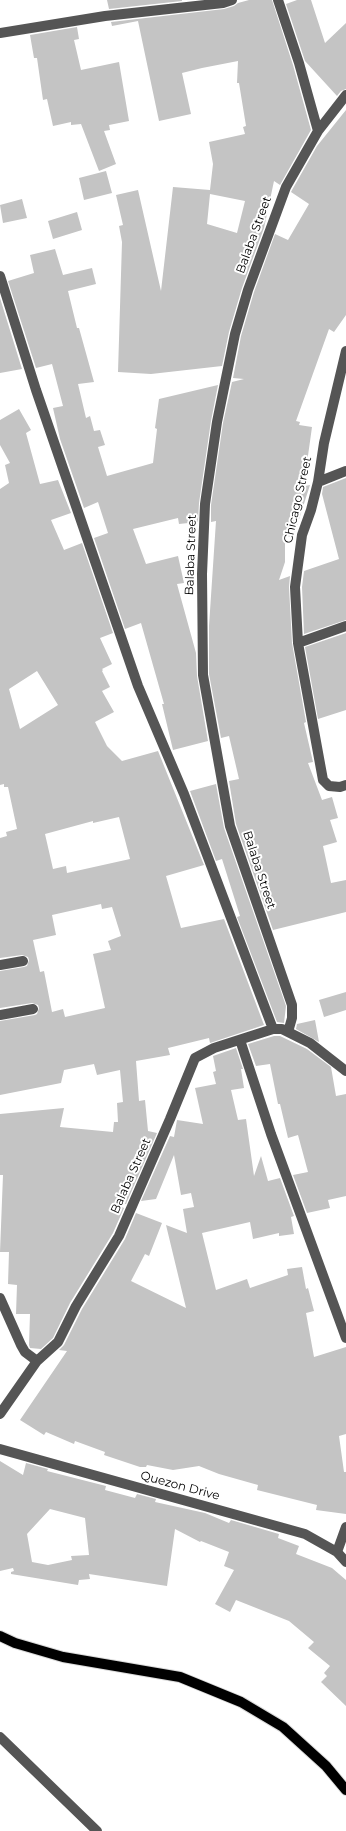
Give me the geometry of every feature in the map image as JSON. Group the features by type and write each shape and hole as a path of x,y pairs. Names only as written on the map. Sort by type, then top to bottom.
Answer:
{"main road":[{"path":"0,1636 14,1643 63,1657 180,1677 241,1702 283,1727 326,1766 346,1790"}],"street":[{"path":"0,33 105,16 223,3 232,0"},
{"path":"278,0 299,63 318,131"},
{"name":"Balaba Street","path":"288,1032 292,1018 292,1005 230,826 204,675 202,574 205,504 217,422 235,334 250,284 286,187 318,131 346,95"},
{"path":"0,276 36,390 138,686 184,794 273,1030 288,1032 310,1044 346,1071"},
{"name":"Chicago Street","path":"343,786 329,786 323,780 298,643 295,587 302,535 311,510 318,482 324,443 346,351"},
{"path":"318,482 346,471"},
{"path":"298,643 346,626"},
{"path":"0,965 23,961"},
{"path":"0,1015 33,1009"},
{"name":"Balaba Street","path":"0,1414 37,1361 58,1342 76,1306 119,1236 170,1120 195,1058 214,1048 273,1030"},
{"path":"240,1040 274,1142 346,1338"},
{"path":"0,1298 25,1352 37,1361"},
{"name":"Quezon Drive","path":"0,1449 305,1534 337,1552 346,1562"},
{"path":"337,1552 346,1527"},
{"path":"0,1737 97,1831"}],"building":[{"path":"107,0 182,0 182,1 109,9"},
{"path":"249,0 272,0 293,65 311,130 280,185 274,181 264,228 242,288 229,332 222,366 151,374 118,372 122,242 119,226 123,225 116,195 138,190 161,291 173,187 210,190 213,164 209,142 245,134 243,127 246,126 239,83 237,83 238,61 182,73 191,114 159,121 138,21 112,26 111,22 224,9","holes":["210,194 245,201 237,233 207,224"]},
{"path":"297,0 311,0 325,43 346,23 346,89 341,91 337,96 305,61 286,4"},
{"path":"77,27 79,39 74,40 81,70 119,62 129,121 109,125 110,130 104,131 116,164 99,171 81,124 71,125 71,122 53,126 47,99 43,100 37,58 34,58 30,35"},
{"path":"346,110 346,315 334,332 329,329 296,421 300,422 299,425 312,427 306,470 308,471 305,486 310,485 293,538 285,535 285,562 279,580 290,576 289,587 292,643 306,722 304,723 313,762 308,763 322,800 332,797 338,818 330,820 337,842 323,846 331,883 346,880 346,912 273,930 236,824 229,781 239,779 229,736 221,738 209,674 209,626 216,521 211,522 211,505 223,423 232,382 244,379 233,378 241,336 254,292 275,234 288,240 309,204 291,192 292,190 317,146"},
{"path":"106,171 112,193 84,200 79,178"},
{"path":"22,199 27,218 3,223 0,205"},
{"path":"77,212 82,230 53,239 48,221"},
{"path":"55,249 63,275 92,268 96,284 68,291 77,328 79,328 94,382 78,384 86,418 90,416 94,431 100,430 105,445 98,447 107,476 153,463 157,429 155,428 159,399 218,385 199,503 198,522 179,524 178,518 133,529 146,564 178,556 184,583 177,584 196,653 197,676 208,741 173,750 162,704 164,704 141,623 125,629 94,538 108,533 98,502 84,508 60,439 53,408 63,406 52,364 36,368 8,281 34,273 30,255"},
{"path":"0,298 22,369 0,373"},
{"path":"19,409 31,430 26,433 40,484 58,480 71,513 51,520 64,550 82,543 113,633 100,638 112,664 102,669 110,687 102,691 114,712 95,722 107,746 122,761 158,751 204,865 166,876 181,928 224,919 264,1025 210,1043 209,1038 168,1048 170,1055 136,1061 139,1101 145,1100 148,1131 157,1133 126,1204 117,1205 124,1208 113,1233 70,1303 53,1338 41,1349 30,1348 30,1314 16,1314 17,1285 8,1284 9,1252 0,1252 3,1175 0,1175 0,1114 64,1108 60,1127 113,1132 114,1122 118,1122 117,1103 123,1102 120,1070 97,1075 94,1064 64,1070 61,1083 0,1095 0,1021 35,1015 37,1014 39,1008 38,1005 32,1003 0,1008 0,971 27,966 29,960 28,957 22,955 0,958 0,838 7,836 6,832 17,829 8,787 4,787 4,784 0,785 0,489 9,483 5,465 10,463 0,445 0,420","holes":["37,671 58,705 20,729 9,689","119,817 130,859 67,873 66,866 53,869 45,834 93,821 93,823","101,904 102,909 112,907 121,936 108,941 111,950 93,954 105,1008 65,1017 63,1009 52,1012 44,971 40,972 33,940 56,935 52,915"]},
{"path":"346,478 346,620 304,634 302,587 304,571 339,559 322,494 323,487"},
{"path":"346,633 346,710 318,719 305,647"},
{"path":"216,784 224,828 286,1006 284,1023 277,1022 237,917 240,916 222,859 216,861 190,791"},
{"path":"346,992 346,1010 324,1017 319,1000"},
{"path":"315,1020 319,1042 296,1029 297,1024"},
{"path":"274,1036 280,1036 307,1049 331,1067 336,1096 346,1094 346,1196 328,1200 330,1208 307,1213 293,1175 308,1172 298,1135 288,1138 280,1104 278,1104 270,1064 256,1066 248,1044"},
{"path":"236,1048 243,1069 241,1069 244,1088 231,1090 238,1120 246,1119 254,1176 261,1156 268,1181 280,1178 294,1216 291,1217 294,1234 279,1236 279,1233 253,1239 250,1222 202,1233 216,1290 247,1279 250,1288 288,1275 287,1269 302,1267 306,1289 308,1288 314,1311 306,1313 314,1357 346,1347 346,1434 339,1436 344,1472 346,1472 346,1514 316,1510 317,1505 257,1490 258,1485 219,1474 199,1466 173,1470 147,1465 146,1467 140,1467 104,1455 105,1452 75,1441 74,1444 46,1432 44,1435 20,1420 67,1351 59,1350 64,1345 82,1309 125,1239 136,1213 162,1223 149,1256 145,1254 131,1281 186,1308 166,1225 187,1233 183,1209 194,1207 191,1193 181,1195 174,1155 156,1199 141,1201 170,1136 174,1137 177,1120 203,1124 195,1088 216,1084 213,1072 216,1071 213,1056"},
{"path":"0,1461 23,1475 26,1463 48,1469 47,1471 106,1486 105,1490 135,1498 137,1494 156,1499 155,1502 205,1513 229,1523 231,1520 279,1534 278,1538 299,1546 296,1554 332,1568 346,1580 346,1706 321,1682 327,1676 324,1673 330,1666 308,1648 314,1642 289,1621 236,1600 230,1612 215,1604 234,1570 224,1566 229,1552 201,1541 200,1542 175,1529 167,1586 89,1574 90,1579 79,1580 78,1585 11,1574 11,1572 14,1571 13,1568 0,1571","holes":["50,1509 85,1518 89,1555 71,1556 72,1560 48,1565 32,1562 27,1534"]}]}
